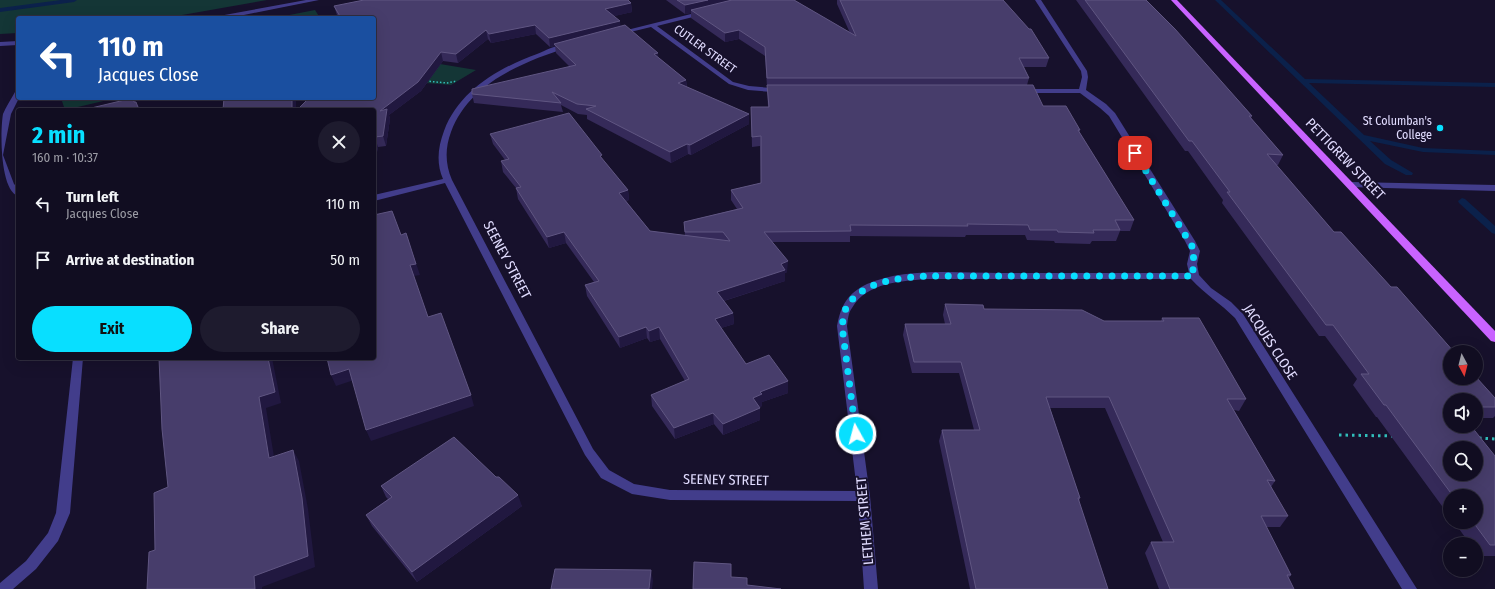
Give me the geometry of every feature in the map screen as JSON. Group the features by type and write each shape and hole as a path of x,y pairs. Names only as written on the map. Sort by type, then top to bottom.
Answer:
{"main road":[{"name":"PETTIGREW STREET","path":"1174,0 1352,185 1495,338"}],"street":[{"path":"229,16 316,0"},
{"path":"1038,0 1084,71 1085,77 1082,91"},
{"path":"607,36 713,11"},
{"name":"CUTLER STREET","path":"652,25 731,83 748,88 770,91 786,91"},
{"path":"0,44 16,43"},
{"name":"SEENEY STREET","path":"577,43 542,53 520,63 482,85 467,99 455,114 446,130 443,166 448,180 589,452 605,474 632,489 670,495 864,496"},
{"path":"1015,91 1082,91 1112,115 1190,241 1195,251 1192,264 1194,276"},
{"path":"16,98 7,114 0,155 10,185 16,192"},
{"path":"376,198 448,180"},
{"path":"1352,185 1495,188"},
{"name":"LETHEM STREET","path":"871,589 864,496 842,326 846,308 858,294 876,285 899,278 928,276 1194,276"},
{"name":"JACQUES CLOSE","path":"1194,276 1207,290 1227,304 1239,316 1410,589"},
{"path":"3,589 31,565 53,537 63,513 78,360"}],"path":[{"path":"425,81 447,83 457,81 462,82"},
{"path":"1313,434 1400,436"},
{"path":"1471,438 1495,438"}],"green space":[{"path":"0,0 267,0 176,16 16,16 16,33 0,34"},
{"path":"315,10 319,16 284,16"},
{"path":"376,53 476,70 451,85 376,79"},
{"path":"62,100 108,100 74,108 64,108"}],"building":[{"path":"364,0 628,0 631,3 605,9 620,21 549,38 535,25 489,34 486,30 456,54 441,52 418,82 380,111 387,109 383,136 376,137 376,108 299,108 307,100 376,100 376,16 340,16 334,6"},
{"path":"677,0 708,0 685,5"},
{"path":"732,0 794,0 856,36 840,0 1003,0 1029,29 1031,29 1049,58 1019,58 1029,78 767,78 765,47 739,30 725,33 691,10"},
{"path":"1085,0 1146,0 1175,29 1252,116 1249,116 1283,155 1267,154 1334,232 1341,232 1391,287 1397,287 1448,345 1443,345 1443,385 1483,385 1495,398 1495,407 1483,407 1483,393 1443,393 1443,433 1477,433 1483,441 1495,456 1495,545 1490,545 1478,529 1483,529 1483,489 1448,489 1386,405 1384,405 1361,374 1369,374 1333,325 1326,325 1227,192 1230,192 1192,141 1189,141"},
{"path":"625,25 658,53 654,54 686,80 678,83 749,114 690,145 687,144 670,152 586,109 596,106 577,104 552,92 561,103 472,94 472,89 576,65 554,44"},
{"path":"767,85 1033,85 1043,106 1066,106 1080,130 1078,130 1134,220 1115,220 1120,230 1093,230 1094,233 1058,232 1057,230 1030,230 1028,225 967,224 968,226 850,225 851,231 764,232 788,261 781,264 785,270 717,292 733,313 715,319 746,364 769,355 788,381 760,392 762,394 753,398 760,408 723,424 713,413 674,428 651,395 689,379 659,327 649,331 646,327 619,337 585,285 599,281 564,232 547,237 516,188 521,187 501,161 509,159 490,134 569,113 602,155 600,156 628,190 619,193 650,231 730,241 723,232 685,232 684,222 743,208 731,190 761,183 761,136 752,137 751,107 769,107"},
{"path":"125,100 134,100 138,108 91,108"},
{"path":"224,100 292,100 292,108 223,108"},
{"path":"392,211 401,235 406,233 416,264 410,265 428,317 441,313 471,395 366,430 349,369 331,375 327,360 376,360 376,215"},
{"path":"945,304 983,305 984,309 1082,310 1104,321 1164,321 1162,318 1199,318 1246,399 1227,399 1275,481 1267,480 1288,516 1261,516 1291,575 1287,575 1294,589 1170,589 1151,542 1174,542 1109,397 1046,397 1080,498 1078,498 1108,589 976,589 942,430 980,430 961,362 914,362 905,324 951,324"},
{"path":"159,360 268,360 275,392 259,397 269,458 293,450 302,498 308,556 254,576 255,589 147,589 149,552 155,550 154,493 168,487 162,429"},
{"path":"454,437 496,477 499,477 518,495 412,572 366,515 392,497 381,486"},
{"path":"694,562 731,564 731,577 747,578 747,585 781,589 693,589"},
{"path":"555,569 651,570 649,589 551,589"}],"waterway":[{"path":"0,10 74,0"},
{"path":"1218,0 1388,162 1409,173"},
{"path":"1304,81 1495,85"},
{"path":"1363,137 1423,150 1495,153"},
{"path":"1462,201 1495,231"}],"place":[{"name":"St Columban's College","path":"1440,128"}],"route":[{"path":"856,434 842,326 846,308 858,294 876,285 899,278 928,276 1194,276 1192,264 1195,251 1135,153"}]}
